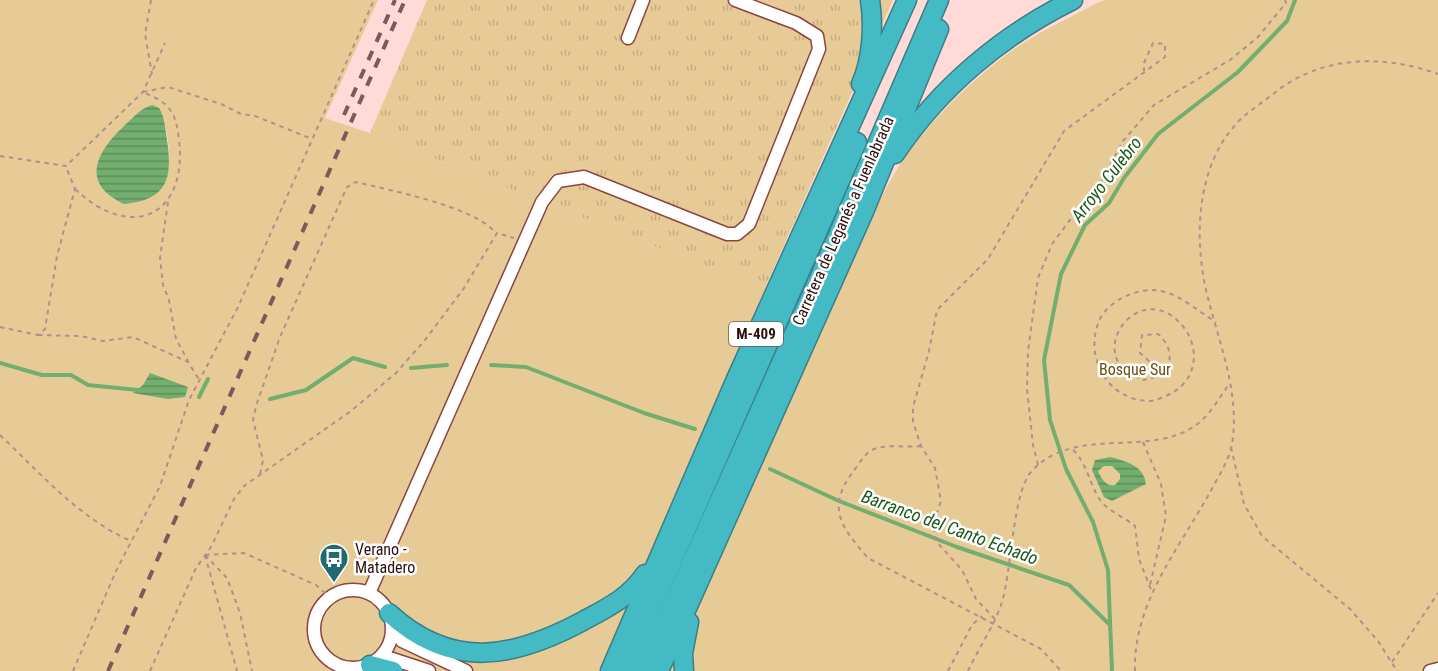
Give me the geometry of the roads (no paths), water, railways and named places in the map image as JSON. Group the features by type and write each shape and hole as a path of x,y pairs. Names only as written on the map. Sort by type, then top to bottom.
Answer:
{"highway":[{"path":"793,252 866,72 873,18 870,0"},
{"name":"M-409","path":"391,620 414,634 448,649 471,654 500,653 528,647 618,602 645,575 876,74 907,0"},
{"name":"Carretera de Leganés a Fuenlabrada","path":"624,671 919,0"},
{"name":"Carretera de Leganés a Fuenlabrada","path":"643,671 824,267 939,0"},
{"name":"M-409","path":"659,671 698,588 862,214 952,0"},
{"path":"862,214 906,138 936,102 1011,37 1073,0"},
{"name":"M-409","path":"610,671 736,379"},
{"name":"M-409","path":"684,671 683,653 698,588"}],"street":[{"path":"628,38 643,0"},
{"path":"369,593 542,202 558,182 584,177 727,234 737,234 749,224 819,50 817,36 796,23 735,0"},
{"path":"429,671 382,664 348,669 331,663 319,651 312,628 317,612 329,597 347,590 369,593 382,602 402,641 466,671"},
{"path":"382,664 390,644 391,620"},
{"path":"1430,671 1438,669"}],"waterway":[{"name":"Arroyo Culebro","path":"1112,671 1108,570 1093,522 1066,469 1050,420 1044,360 1061,274 1085,225 1109,203 1124,178 1158,134 1238,72 1287,21 1295,0"},
{"name":"Barranco del Canto Echado","path":"270,399 306,390 353,358 385,367"},
{"name":"Barranco del Canto Echado","path":"0,363 42,375 71,375 88,385 138,390"},
{"name":"Barranco del Canto Echado","path":"411,368 447,365"},
{"name":"Barranco del Canto Echado","path":"491,365 526,367 644,413 695,429"},
{"name":"Barranco del Canto Echado","path":"199,397 208,379"},
{"name":"Barranco del Canto Echado","path":"770,469 839,501 957,547 1069,585 1109,624"}],"railway":[{"path":"344,115 395,0"},
{"path":"108,671 405,0"}],"place":[{"name":"Verano - Matadero","path":"334,584"}],"park label":[{"name":"Bosque Sur","path":"1135,369"}]}
